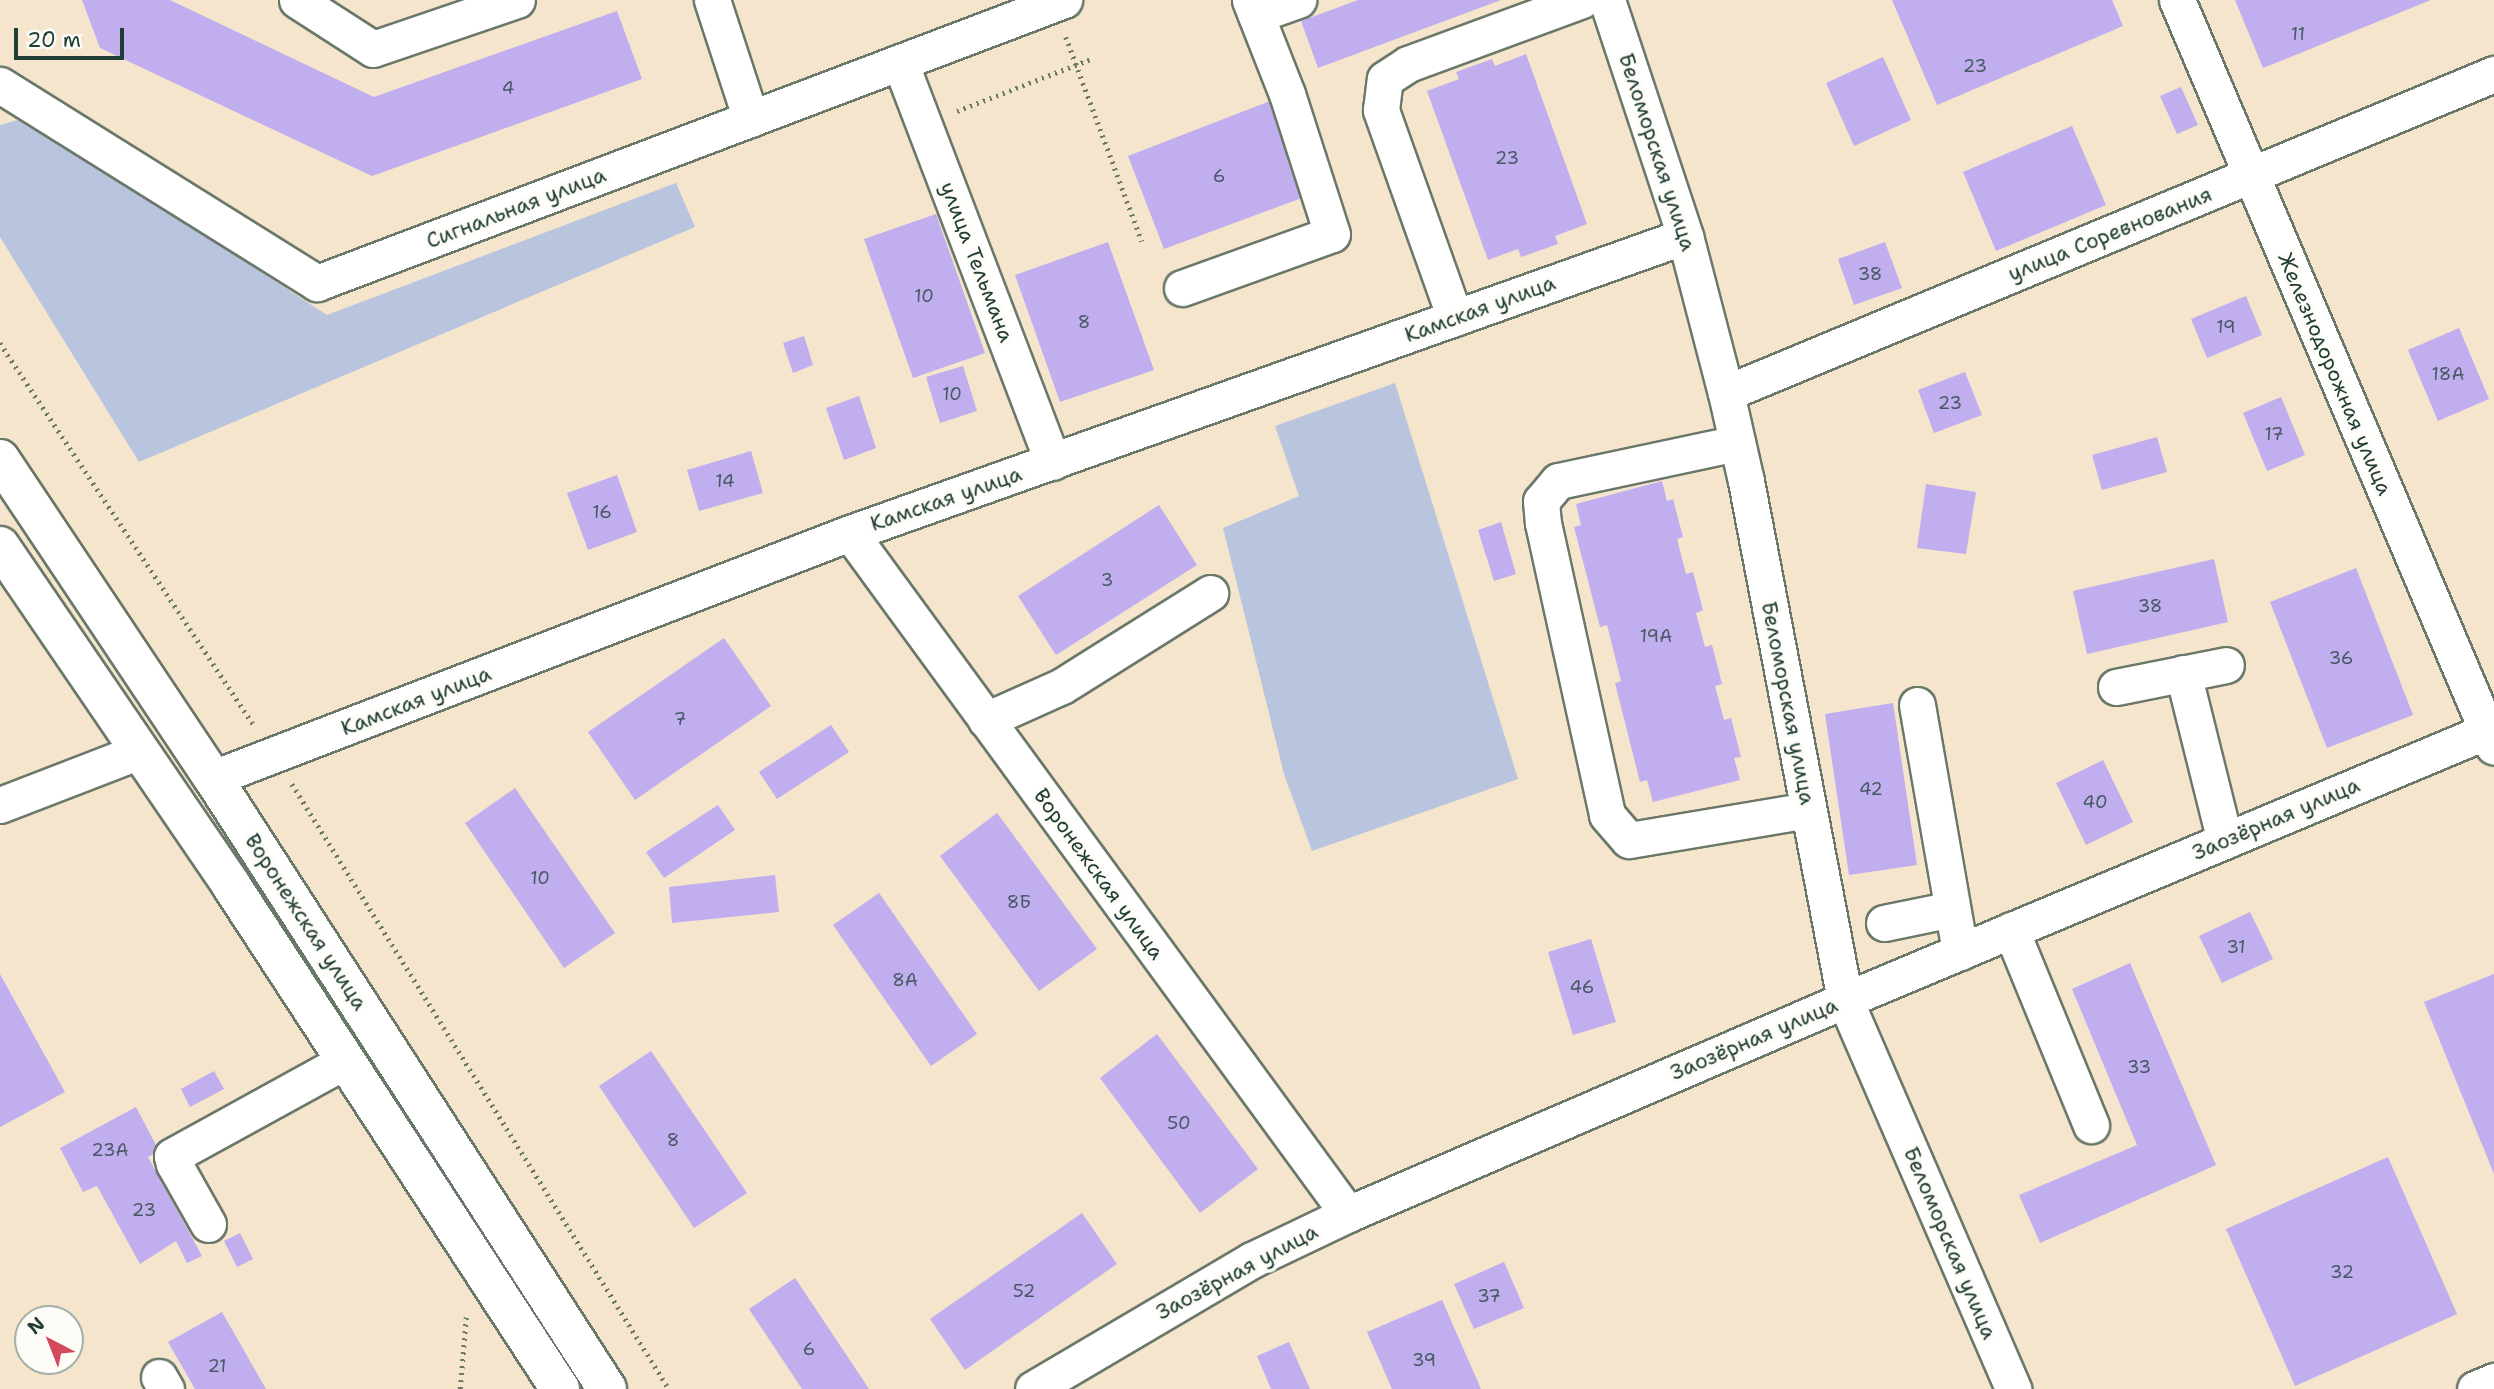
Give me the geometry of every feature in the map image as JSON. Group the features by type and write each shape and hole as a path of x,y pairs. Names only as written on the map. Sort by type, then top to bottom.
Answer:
{"main road":[{"name":"Воронежская улица","path":"0,458 213,778 607,1389"},
{"name":"Воронежская улица","path":"0,546 345,1060 556,1388"}],"street":[{"path":"297,0 373,49 515,0"},
{"path":"712,0 751,119"},
{"path":"1182,288 1332,234 1287,94 1253,7 1298,0"},
{"path":"1455,318 1381,110 1385,79 1408,64 1581,0"},
{"name":"Беломорская улица","path":"1607,0 1685,236 1726,393 1845,1000 2013,1389"},
{"name":"Железнодорожная улица","path":"2177,0 2491,735"},
{"name":"Сигнальная улица","path":"0,85 317,283 1059,2"},
{"name":"улица Тельмана","path":"900,61 1053,462"},
{"name":"улица Соревнования","path":"1726,393 2494,74"},
{"name":"Камская улица","path":"213,778 850,533 1685,236"},
{"path":"1737,443 1558,481 1541,501 1544,523 1607,815 1629,840 1808,810"},
{"name":"Воронежская улица","path":"850,533 1348,1214"},
{"path":"986,720 1062,686 1210,593"},
{"path":"2116,687 2226,665"},
{"path":"2183,673 2225,841"},
{"path":"1917,705 1960,952"},
{"name":"Заозёрная улица","path":"1033,1389 1252,1260 1348,1214 2011,930 2491,735"},
{"path":"0,805 140,751"},
{"path":"1884,923 1952,909"},
{"path":"2011,930 2091,1125"},
{"path":"208,1224 174,1164 173,1156 345,1060"},
{"path":"2475,1389 2494,1381"}],"path":[{"path":"1059,2 1076,64 1143,242"},
{"path":"924,124 1091,59"},
{"path":"0,342 275,756 669,1389"},
{"path":"460,1389 466,1314"}],"shaded area":[{"path":"25,118 327,315 676,183 695,227 139,462 0,237 0,125"},
{"path":"1395,383 1518,779 1312,851 1284,774 1223,528 1299,496 1275,426"}],"building":[{"path":"82,0 170,0 374,97 617,11 642,79 372,176 100,48"},
{"path":"1358,0 1501,0 1318,68 1301,21"},
{"path":"1892,0 2112,0 2123,26 1937,105"},
{"path":"2235,0 2431,0 2263,68"},
{"path":"1526,54 1587,224 1555,236 1558,244 1521,257 1518,249 1488,260 1427,91 1459,79 1456,72 1492,59 1495,66"},
{"path":"1883,57 1911,120 1854,146 1826,83"},
{"path":"2181,87 2198,125 2177,134 2160,96"},
{"path":"1275,99 1310,195 1164,249 1128,156"},
{"path":"2072,126 2106,205 1996,251 1963,172"},
{"path":"936,214 985,353 913,378 864,239"},
{"path":"1108,242 1154,370 1060,402 1015,275"},
{"path":"1885,242 1902,288 1854,305 1838,259"},
{"path":"2246,296 2262,335 2207,358 2191,319"},
{"path":"2459,328 2489,399 2438,421 2408,350"},
{"path":"804,336 813,365 793,373 783,343"},
{"path":"963,366 977,411 940,423 926,377"},
{"path":"1965,372 1982,415 1934,433 1918,390"},
{"path":"859,396 876,448 844,460 826,408"},
{"path":"2281,397 2305,455 2267,471 2243,413"},
{"path":"2157,437 2167,472 2102,490 2092,455"},
{"path":"751,451 763,493 699,511 687,470"},
{"path":"617,475 637,532 588,550 567,493"},
{"path":"1662,481 1667,501 1673,499 1683,537 1677,539 1686,574 1693,572 1703,610 1696,613 1705,647 1712,645 1722,684 1715,686 1724,720 1731,718 1741,757 1734,758 1740,780 1653,802 1647,780 1640,782 1615,683 1621,681 1607,625 1600,627 1574,527 1581,525 1576,504"},
{"path":"1926,484 1976,492 1966,554 1917,548"},
{"path":"1159,505 1197,565 1056,655 1018,596"},
{"path":"1501,522 1516,574 1494,581 1478,530"},
{"path":"2214,559 2228,622 2087,654 2073,591"},
{"path":"2356,568 2413,715 2327,748 2270,602"},
{"path":"724,638 771,706 635,800 588,732"},
{"path":"1893,703 1917,865 1849,875 1825,714"},
{"path":"831,725 849,752 777,799 759,772"},
{"path":"2103,760 2133,822 2086,845 2056,783"},
{"path":"515,788 615,933 564,968 465,823"},
{"path":"718,805 735,830 664,878 646,852"},
{"path":"997,813 1097,949 1039,991 940,856"},
{"path":"775,875 779,912 672,923 669,887"},
{"path":"879,893 977,1034 931,1066 833,925"},
{"path":"2250,912 2273,959 2222,983 2199,936"},
{"path":"1591,939 1616,1022 1573,1035 1548,952"},
{"path":"2130,963 2216,1165 2040,1243 2019,1195 2137,1145 2072,989"},
{"path":"0,974 65,1092 0,1127"},
{"path":"2494,974 2494,1174 2424,1002"},
{"path":"1157,1034 1258,1169 1200,1213 1100,1078"},
{"path":"651,1051 747,1193 694,1228 599,1086"},
{"path":"214,1071 224,1089 190,1107 181,1089"},
{"path":"136,1107 159,1151 148,1157 202,1256 187,1263 176,1241 140,1264 97,1186 83,1192 60,1148"},
{"path":"2388,1157 2457,1314 2295,1386 2226,1229"},
{"path":"1082,1213 1117,1264 965,1370 930,1319"},
{"path":"240,1233 253,1259 237,1267 224,1241"},
{"path":"1504,1262 1524,1308 1474,1329 1454,1284"},
{"path":"795,1278 869,1389 802,1389 749,1309"},
{"path":"1442,1300 1481,1389 1392,1389 1367,1332"},
{"path":"222,1312 266,1389 195,1389 168,1342"},
{"path":"1289,1342 1310,1389 1271,1389 1257,1356"}]}
